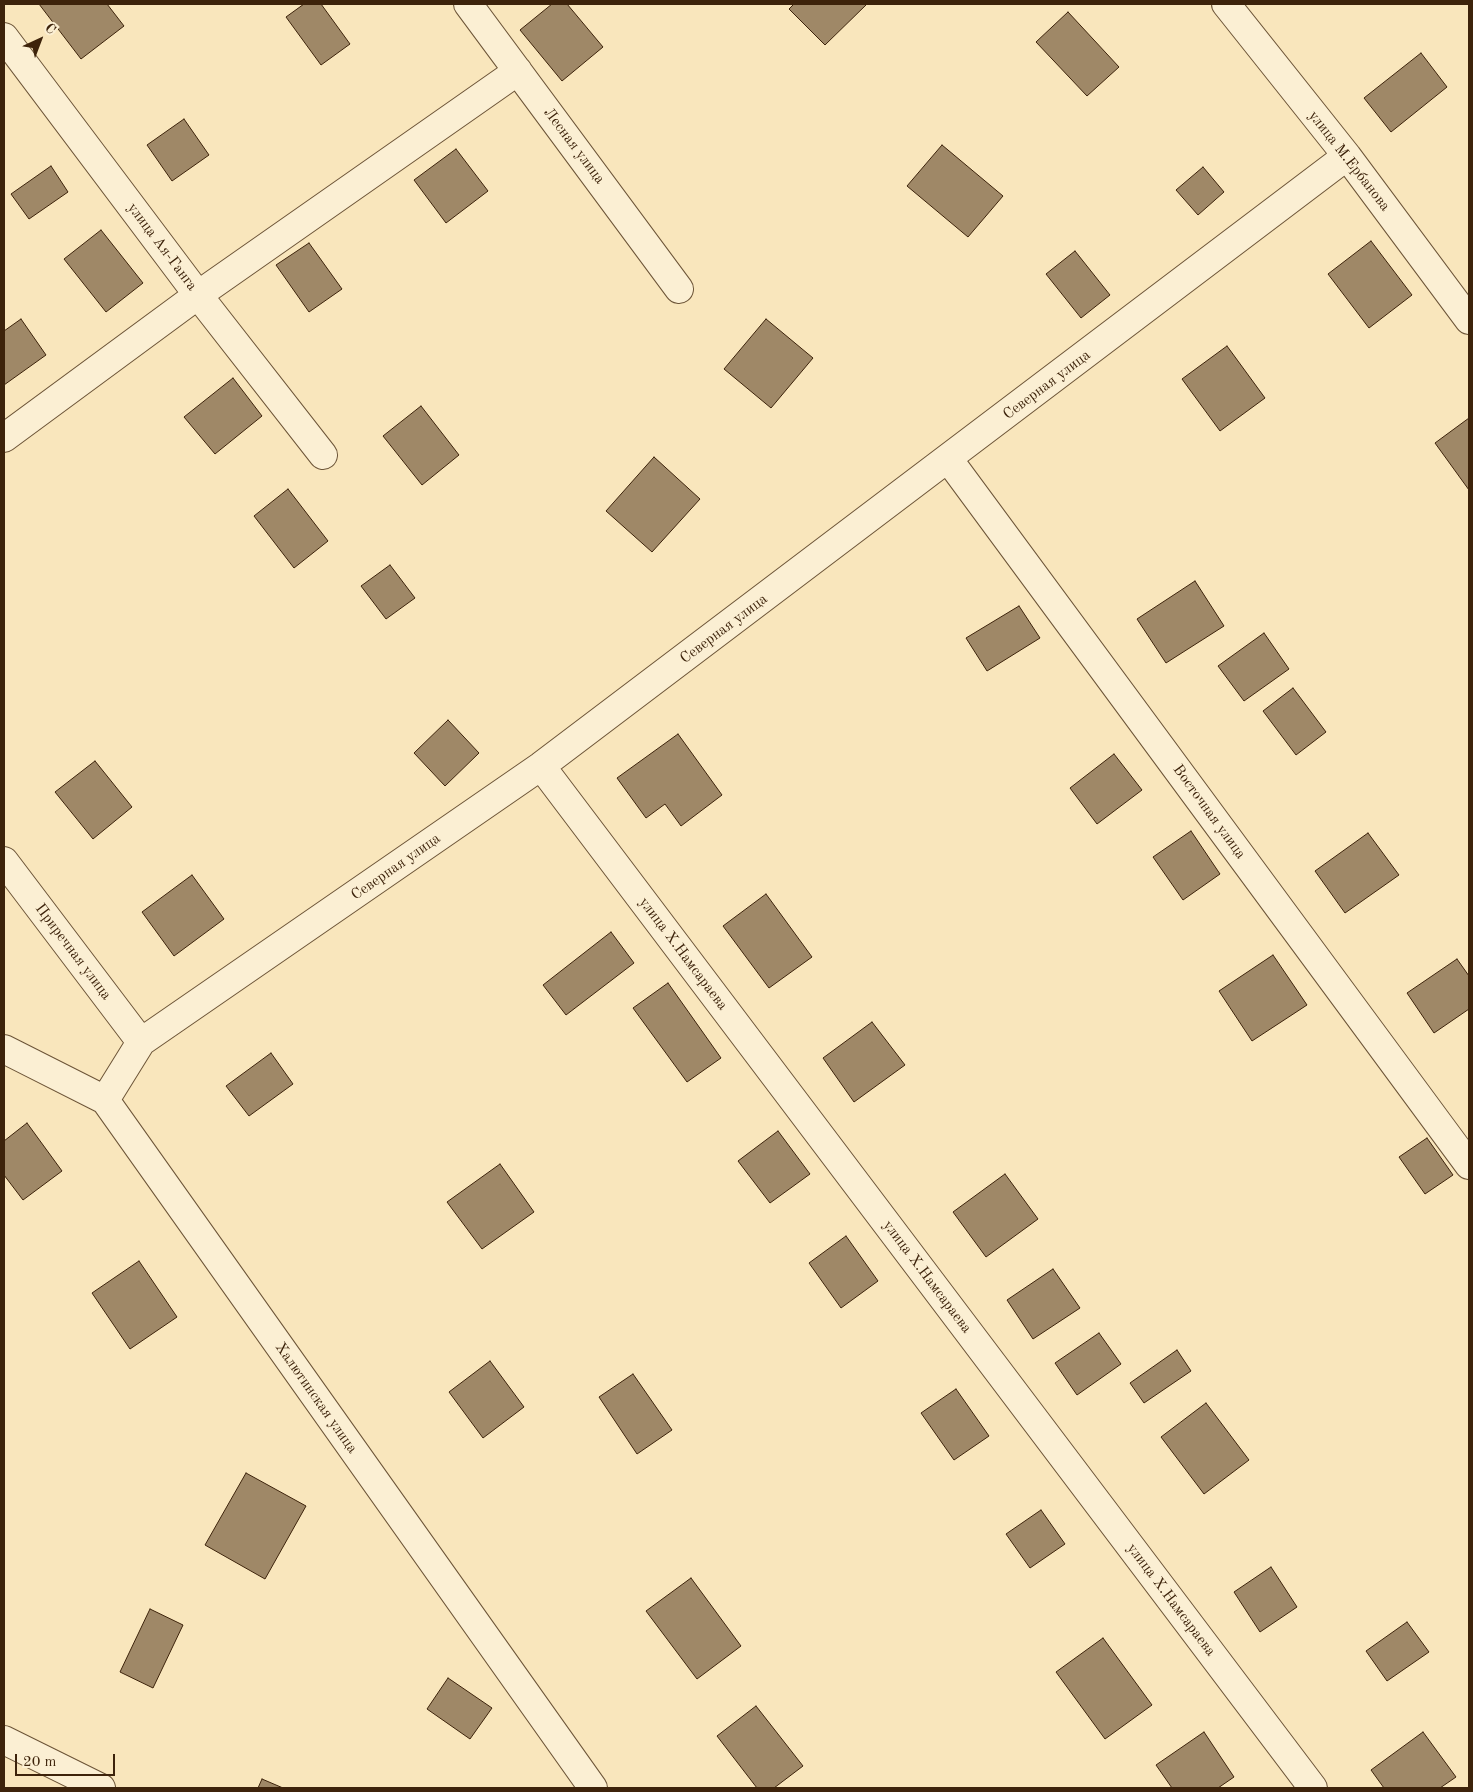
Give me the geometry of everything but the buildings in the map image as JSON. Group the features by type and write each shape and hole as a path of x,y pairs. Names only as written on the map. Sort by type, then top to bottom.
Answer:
{"street":[{"name":"Лесная улица","path":"468,4 680,289"},
{"name":"улица М.Ербанова","path":"1226,4 1347,156 1469,320"},
{"name":"улица Ая-Ганга","path":"4,37 198,295 323,456"},
{"path":"4,438 198,295 518,70"},
{"name":"Северная улица","path":"105,1100 142,1042 541,766 949,460 1347,156"},
{"name":"Восточная улица","path":"949,460 1469,1165"},
{"name":"улица Х.Намсараева","path":"541,766 1313,1788"},
{"name":"Приречная улица","path":"4,861 142,1042"},
{"name":"Халютинская улица","path":"4,1049 105,1100 593,1788"},
{"path":"4,1740 101,1788"}]}
